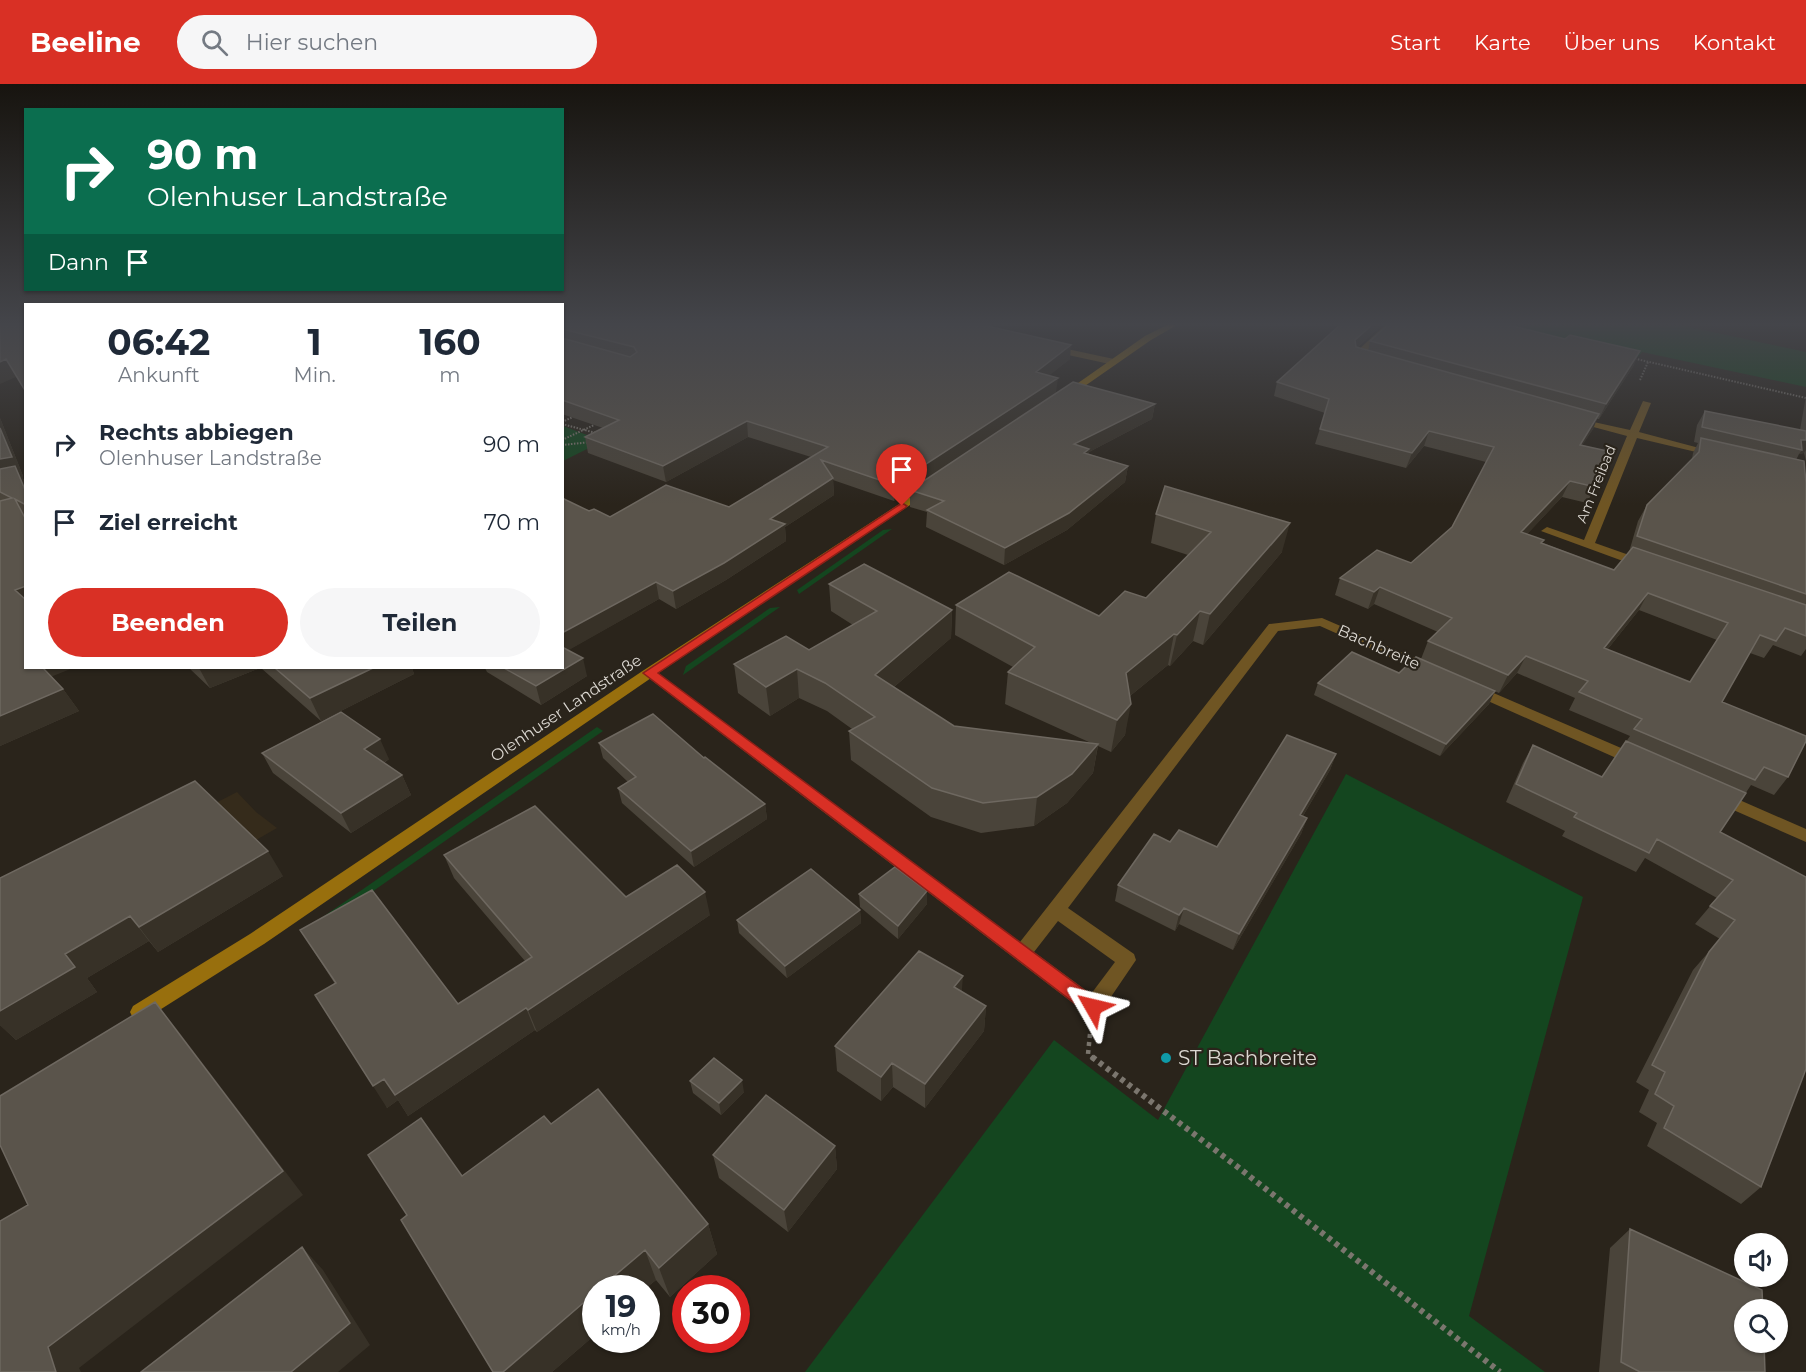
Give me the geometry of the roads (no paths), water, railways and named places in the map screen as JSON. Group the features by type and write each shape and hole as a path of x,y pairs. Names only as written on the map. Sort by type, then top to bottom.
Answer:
{"street":[{"path":"1057,401 1080,385"},
{"name":"Am Freibad","path":"1588,545 1646,403"},
{"name":"Am Freibad","path":"1566,417 1722,455"},
{"name":"Olenhuser Landstraße","path":"129,1019 257,939 649,673 940,480"},
{"name":"Am Freibad","path":"1547,531 1653,568"},
{"name":"Bachbreite","path":"1022,954 1274,627 1322,622 1440,674"},
{"path":"649,673 1093,1007 1127,960 1057,910"},
{"path":"1461,684 1655,769"},
{"path":"1709,793 1806,836"}],"place":[{"name":"ST Bachbreite","path":"1166,1058"}]}
